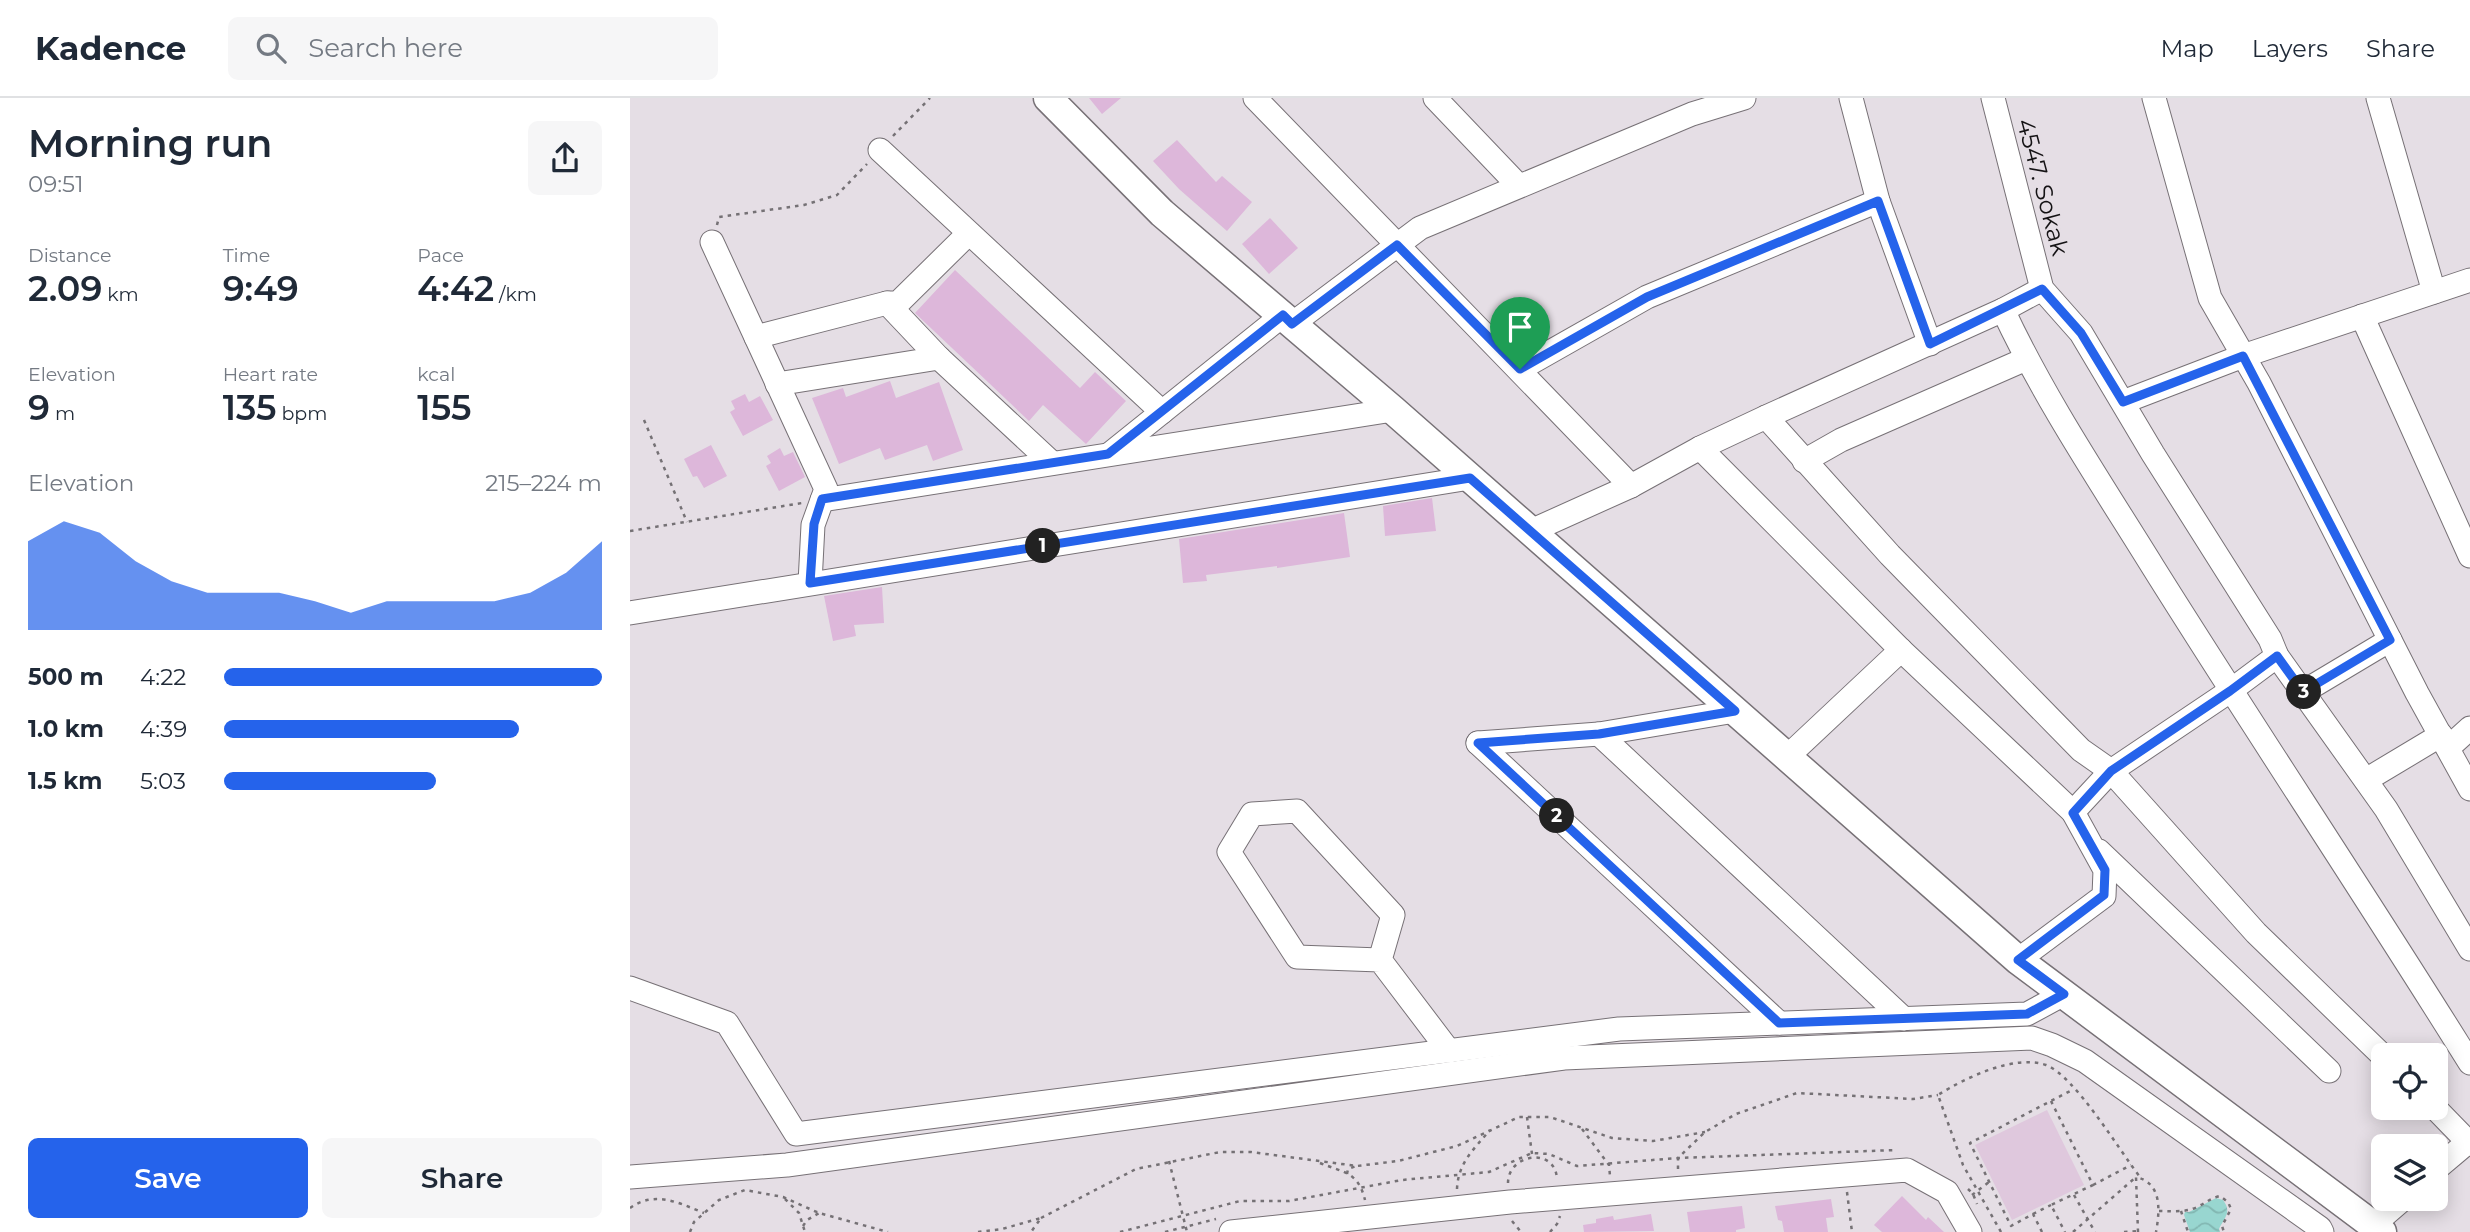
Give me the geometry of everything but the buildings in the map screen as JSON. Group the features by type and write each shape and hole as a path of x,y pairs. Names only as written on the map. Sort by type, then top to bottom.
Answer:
{"main road":[{"path":"1048,98 1162,213 1393,410 2018,960 2377,1229"}],"street":[{"path":"1255,98 1631,486"},
{"path":"1435,98 1519,186"},
{"path":"1108,454 1287,320 1420,228 1692,114 1745,98"},
{"path":"1851,98 1878,201 1930,344"},
{"name":"4547. Sokak","path":"1993,98 2042,289"},
{"path":"2154,98 2210,298 2470,789"},
{"path":"2378,98 2434,292"},
{"path":"880,150 1162,412"},
{"path":"1520,369 1647,297 1878,201"},
{"path":"756,337 887,303 898,303 968,234"},
{"path":"712,242 826,489 814,524 810,583"},
{"path":"2123,402 2243,356 2470,280"},
{"path":"1531,531 1631,486 1700,448 1930,344 2042,289 2081,333 2270,639 2277,656 2386,809 2470,949"},
{"path":"887,303 939,358 1052,463"},
{"path":"2003,310 2026,359 2230,691 2470,1063"},
{"path":"2362,316 2470,556"},
{"path":"778,384 939,358"},
{"path":"1804,461 1841,440 2026,359"},
{"path":"822,499 1393,410"},
{"path":"1766,417 1890,555 2081,750 2111,771 2256,933 2371,1044"},
{"path":"1700,448 1901,650 2073,813 2105,870 2104,895 2018,960"},
{"path":"630,613 1470,478"},
{"path":"2303,692 2390,640"},
{"path":"1787,757 1901,650"},
{"path":"2073,813 2111,771 2277,656"},
{"path":"1735,711 1599,734 1478,743 1779,1023"},
{"path":"2366,780 2470,728"},
{"path":"1599,734 1904,1019"},
{"path":"1297,810 1393,915 1380,960 1297,957 1229,852 1252,814 1297,810"},
{"path":"2089,841 2329,1071"},
{"path":"1380,960 1449,1051"},
{"path":"630,988 727,1023 796,1134 1619,1029 2027,1014 2064,994"},
{"path":"630,1177 801,1163 1564,1058 2032,1038 2085,1061 2322,1232"},
{"path":"2447,1120 2469,1143 2448,1160"},
{"path":"1233,1232 1510,1202 1907,1170 1947,1192 1970,1232"},
{"path":"2377,1229 2393,1211"}],"path":[{"path":"712,242 719,217 804,205 837,195 930,98"},
{"path":"644,420 687,522"},
{"path":"630,531 822,499"},
{"path":"1678,1189 1678,1158 1705,1132 1735,1114 1797,1093 1913,1099 1938,1095 1959,1082 1992,1069 2029,1062 2058,1072 2074,1089 2138,1177 2138,1231 2124,1232"},
{"path":"2074,1089 1970,1143 2011,1226 2131,1165"},
{"path":"1938,1095 1963,1165 2001,1232"},
{"path":"2051,1101 2093,1185"},
{"path":"1346,1174 1348,1169 1357,1166 1398,1161 1457,1146 1519,1117 1550,1117 1612,1138 1653,1141 1705,1132"},
{"path":"1527,1117 1532,1157"},
{"path":"1457,1196 1458,1176 1465,1158 1492,1129"},
{"path":"1582,1129 1608,1165 1611,1183"},
{"path":"978,1232 1002,1229 1041,1218 1136,1169 1220,1152 1263,1153 1357,1166"},
{"path":"1169,1161 1187,1232"},
{"path":"1318,1162 1356,1178 1362,1187 1366,1203"},
{"path":"1844,1175 1852,1232"},
{"path":"2138,1177 2146,1179 2158,1195 2156,1232"},
{"path":"2073,1232 2138,1177"},
{"path":"1955,1207 1989,1182"},
{"path":"690,1232 694,1222 719,1200 745,1190 783,1196 819,1213 888,1232"},
{"path":"2074,1194 2095,1232"},
{"path":"783,1196 799,1213 805,1232"},
{"path":"2159,1211 2198,1208 2210,1198 2220,1196 2228,1202 2231,1209 2222,1226 2224,1232"},
{"path":"630,1208 654,1198 670,1200 704,1213"},
{"path":"2051,1205 2065,1232"},
{"path":"2181,1211 2188,1232"},
{"path":"803,1226 807,1220 819,1213"},
{"path":"2033,1214 2042,1232"},
{"path":"1031,1232 1041,1218"}],"shaded area":[{"path":"2047,1110 2084,1185 2012,1220 1975,1145"}],"water":[{"path":"2216,1198 2223,1200 2227,1208 2220,1232 2190,1232 2185,1212"}],"route":[{"path":"1878,201 1930,344 2042,289 2081,333 2123,402 2243,356 2390,640 2303,692 2277,656 2111,771 2073,813 2105,870 2104,895 2018,960 2064,994 2027,1014 1779,1023 1478,743 1599,734 1735,711 1470,478 810,583 814,524 822,499 1108,454 1283,315 1292,324 1397,245 1520,369 1647,297 1878,201"}]}
